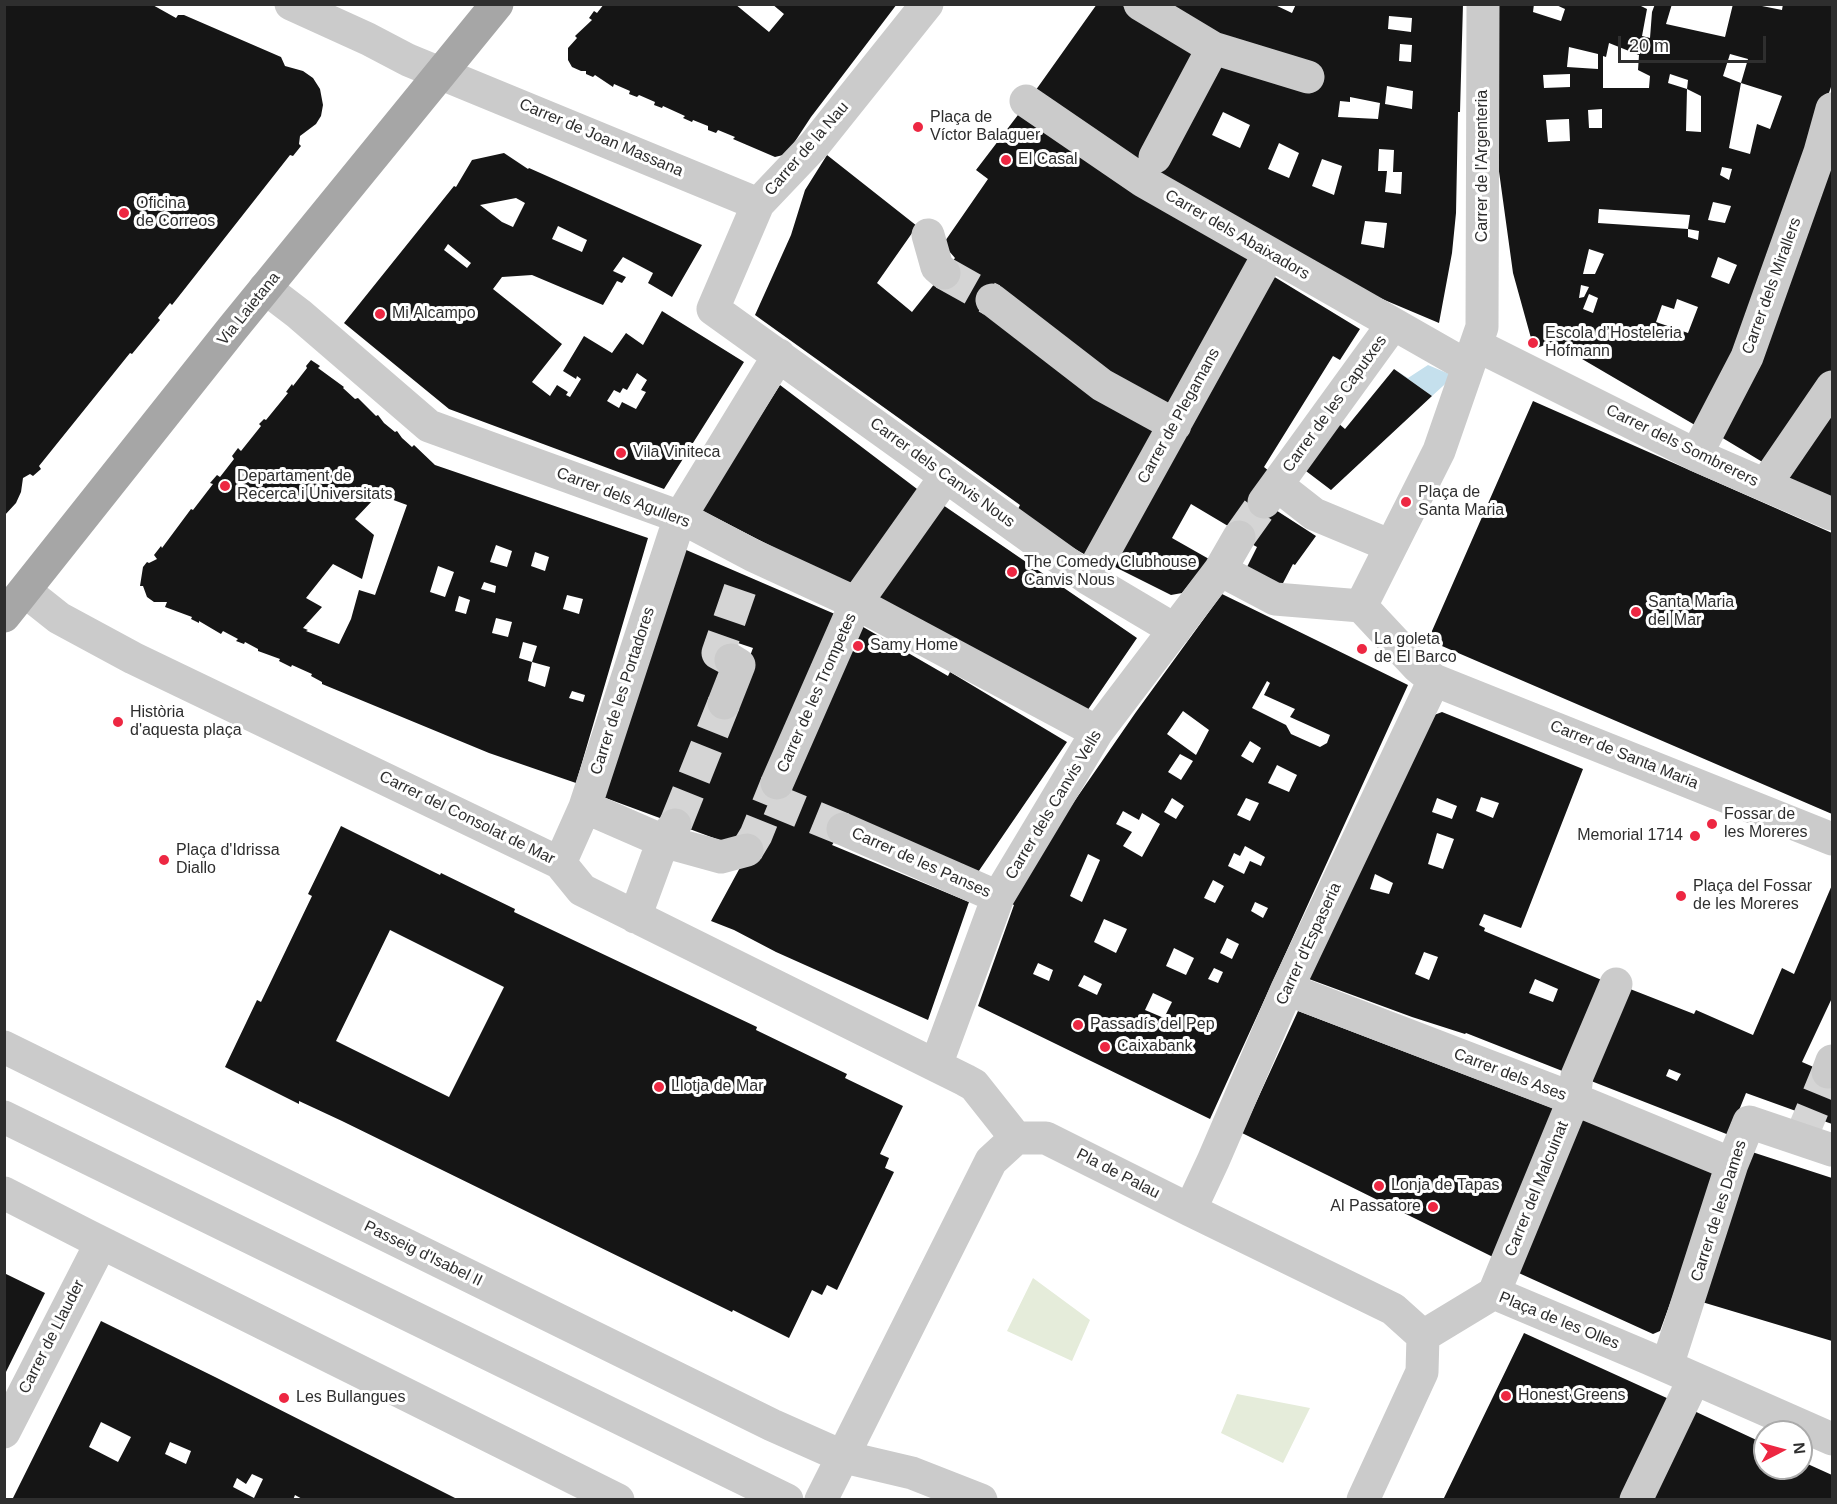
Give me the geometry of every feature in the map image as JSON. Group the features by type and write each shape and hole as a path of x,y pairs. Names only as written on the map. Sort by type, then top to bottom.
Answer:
{"main road":[{"name":"Via Laietana","path":"4,616 265,288 497,4"}],"street":[{"name":"Carrer de Joan Massana","path":"291,4 408,60 758,204"},
{"name":"Carrer de la Nau","path":"713,309 758,204 815,144 927,4"},
{"path":"1140,4 1213,48 1308,77"},
{"name":"Carrer de l'Argenteria","path":"1471,344 1483,4"},
{"path":"1155,157 1213,48"},
{"name":"Carrer dels Abaixadors","path":"1026,101 1143,181 1393,324 1471,344"},
{"name":"Carrer dels Mirallers","path":"1696,455 1747,357 1820,152 1833,109"},
{"path":"928,235 937,267 944,273"},
{"name":"Carrer de Plegamans","path":"1089,579 1269,254"},
{"name":"Carrer dels Agullers","path":"265,288 299,314 429,426 680,517 748,565 856,603 1097,732"},
{"path":"992,300 1102,385 1175,425"},
{"name":"Carrer dels Canvis Nous","path":"713,309 1089,579 1175,630"},
{"name":"Carrer de les Caputxes","path":"1390,546 1270,493 1393,324"},
{"path":"1360,606 1439,451 1471,344"},
{"name":"Carrer dels Sombrerers","path":"1471,344 1534,373 1696,455 1833,514"},
{"name":"Carrer de les Portadores","path":"560,863 585,807 680,517 779,355"},
{"path":"1765,486 1833,387"},
{"name":"Carrer de les Trompetes","path":"777,783 856,603 946,476"},
{"path":"1239,537 1220,570 1275,599 1360,606 1426,673"},
{"name":"Carrer dels Canvis Vells","path":"936,1065 998,897 1097,732 1220,570"},
{"name":"Carrer del Consolat de Mar","path":"25,591 59,618 133,658 560,863 582,890 974,1085 1016,1138"},
{"path":"724,703 739,665 731,660"},
{"name":"Carrer de Santa Maria","path":"1426,673 1833,839"},
{"name":"Carrer d'Espaseria","path":"1190,1210 1426,673"},
{"path":"585,807 670,832 720,857 747,850"},
{"name":"Carrer de les Panses","path":"843,829 998,897"},
{"path":"635,917 670,832"},
{"name":"Carrer del Malcuinat","path":"1494,1293 1574,1099 1577,1076 1616,984"},
{"name":"Carrer dels Ases","path":"1287,989 1574,1099 1732,1164"},
{"name":"Passeig d'Isabel II","path":"4,1047 772,1425 844,1457 912,1473 981,1500"},
{"path":"4,1117 787,1500"},
{"name":"Carrer de les Dames","path":"1681,1372 1689,1299 1732,1164 1749,1122 1833,1150"},
{"path":"822,1500 991,1161 1016,1138"},
{"name":"Pla de Palau","path":"1016,1138 1046,1138 1393,1310 1423,1336"},
{"path":"4,1193 618,1500"},
{"name":"Carrer de Llauder","path":"4,1432 101,1243"},
{"name":"Plaça de les Olles","path":"1423,1336 1494,1293 1833,1439"},
{"path":"1363,1500 1422,1372 1423,1336"},
{"path":"1636,1500 1681,1372"}],"green space":[{"path":"1033,1278 1090,1320 1072,1361 1007,1331"},
{"path":"1237,1394 1310,1408 1283,1463 1221,1433"}],"water":[{"path":"1428,365 1454,376 1432,396 1394,369 1408,378"}],"building":[{"name":"Oficina de Correos","path":"4,4 151,4 176,18 178,15 184,15 281,57 285,66 303,71 313,78 320,89 323,105 321,116 316,124 300,136 301,146 293,156 290,155 172,305 170,303 158,318 160,320 132,354 130,353 39,466 41,469 33,476 30,474 23,478 21,492 16,503 4,516"},
{"path":"604,4 735,4 769,32 784,14 772,4 897,4 811,117 790,149 783,155 775,157 718,130 716,133 708,130 708,126 693,120 692,122 683,118 685,116 663,106 662,108 654,105 655,102 639,95 637,97 629,94 630,91 614,84 613,87 595,75 593,77 586,74 586,71 572,67 568,60 568,48 577,38 575,36 592,20 589,18 594,11 597,13"},
{"path":"1097,4 1120,4 1198,55 1140,166 1033,94"},
{"path":"1162,4 1273,4 1292,13 1296,4 1463,4 1456,213 1452,253 1439,323 1323,274 1155,172 1212,60 1237,52","holes":["1389,16 1412,18 1411,32 1388,29","1400,44 1412,45 1411,62 1399,61","1387,86 1413,91 1412,109 1385,104","1350,97 1380,103 1378,119 1338,117 1340,101 1350,102","1223,112 1250,125 1240,148 1212,135","1279,143 1299,153 1289,178 1268,169","1379,149 1394,150 1393,172 1402,172 1401,194 1385,192 1387,171 1378,171","1322,159 1342,166 1334,195 1312,186","1365,221 1387,223 1384,248 1361,244"]},
{"path":"1499,4 1534,4 1533,12 1561,21 1565,9 1554,4 1637,4 1647,9 1642,36 1650,38 1652,12 1655,4 1672,4 1666,24 1725,37 1733,4 1752,4 1782,10 1783,4 1832,4 1832,84 1779,239 1700,428 1553,342 1534,349 1513,273 1497,157","holes":["1609,43 1639,55 1638,70 1650,76 1649,88 1603,88 1603,56 1606,57","1569,47 1598,54 1598,69 1567,67","1730,54 1748,59 1741,83 1723,76","1570,74 1570,87 1544,88 1543,75","1670,74 1688,80 1687,89 1668,83","1741,83 1782,96 1770,129 1757,124 1750,154 1729,148","1687,89 1701,96 1701,132 1686,131","1602,109 1602,128 1589,128 1588,110","1569,119 1570,141 1548,142 1546,120","1722,167 1732,169 1729,180 1720,175","1713,202 1731,206 1725,223 1708,220","1599,209 1690,215 1688,229 1598,223","1688,229 1699,231 1698,240 1688,237","1589,249 1604,254 1595,274 1583,274","1718,257 1737,265 1729,284 1711,277","1581,285 1589,287 1584,297 1579,298","1589,294 1598,298 1593,313 1583,309","1677,299 1698,307 1688,333 1656,322 1662,305 1674,309"]},
{"path":"1021,111 1253,260 1091,558 1015,515 1020,505 755,315 791,235 805,190 827,155 917,226 877,283 912,312 955,258 943,244 988,179 976,170"},
{"path":"1832,144 1832,373 1769,466 1721,437"},
{"path":"504,153 528,169 702,245 672,297 648,283 653,273 623,257 613,271 626,277 622,283 617,281 603,305 532,275 502,277 493,289 562,344 532,382 550,396 557,385 568,392 566,395 570,397 581,379 577,376 576,379 563,371 584,336 612,353 626,333 643,345 662,311 744,362 664,489 449,409 344,323 454,186 456,187 472,160","holes":["516,198 525,203 513,227 502,222 480,205","558,226 587,240 582,252 552,239","448,244 471,263 467,268 444,250","637,373 647,380 641,390 646,392 636,409 622,402 619,408 607,401 614,390 620,393 623,388 627,390"]},
{"path":"1268,273 1360,329 1340,360 1333,356 1264,467 1270,472 1254,496 1316,536 1295,565 1293,564 1282,585 1247,567 1257,547 1226,530 1228,526 1191,504 1172,538 1209,559 1182,593 1171,595 1107,563"},
{"path":"311,360 320,366 318,368 344,387 355,399 358,398 435,465 648,538 576,783 489,753 322,684 311,676 312,674 292,665 291,667 245,642 244,644 236,641 238,639 223,631 221,634 191,619 192,617 165,607 167,602 154,602 147,597 143,586 140,586 143,567 147,562 157,559 154,555 213,484 210,483 217,475 220,477 234,459 232,456 238,448 241,451 261,426 259,424 264,419 266,420 288,393 286,392 307,368","holes":["379,497 407,505 375,595 359,590 351,619 339,644 303,628 322,607 306,598 333,564 362,579 374,535 355,519 373,500","496,545 512,551 507,567 490,562","535,552 549,557 545,571 531,566","438,566 454,572 445,597 430,592","484,582 496,586 495,593 481,589","567,595 583,599 579,614 563,609","459,596 470,600 466,614 455,611","496,618 512,622 508,637 492,633","523,642 537,646 532,662 519,658","532,662 550,667 545,687 528,681","572,691 585,695 583,702 569,698"]},
{"path":"1394,369 1432,396 1331,490 1302,468 1338,423 1345,429"},
{"path":"780,385 921,492 856,590 701,510"},
{"name":"Santa Maria del Mar","path":"1533,401 1832,533 1832,814 1428,640"},
{"path":"1832,407 1832,499 1787,479"},
{"path":"940,503 1137,638 1087,711 872,596"},
{"path":"677,546 858,624 948,676 950,672 1067,742 974,878 843,829 832,845 969,902 928,1020 711,921 749,851 603,797","holes":["738,643 753,648 731,706 715,700"]},
{"path":"1222,594 1408,685 1210,1119 978,1006 1014,905 1012,904 1051,835 1136,712","holes":["1267,681 1270,683 1264,695 1295,709 1290,717 1330,735 1327,743 1320,747 1291,734 1286,725 1252,708","1183,711 1209,730 1196,755 1167,734","1250,741 1261,748 1253,763 1241,756","1180,754 1193,761 1181,780 1168,772","1277,765 1297,775 1289,792 1268,783","1172,798 1184,806 1176,819 1164,812","1246,798 1259,803 1250,821 1237,815","1123,811 1139,820 1142,813 1160,824 1142,857 1123,846 1132,832 1116,824","1245,846 1265,857 1261,866 1250,861 1244,874 1228,866 1234,853 1240,856","1088,854 1100,860 1082,902 1070,896","1213,880 1224,886 1215,903 1204,898","1255,902 1268,908 1263,918 1251,911","1104,919 1127,929 1116,953 1094,942","1227,938 1239,944 1232,959 1220,953","1174,948 1194,958 1186,975 1166,966","1038,963 1053,970 1049,981 1033,974","1214,968 1223,972 1218,983 1208,979","1084,975 1102,984 1097,995 1078,986","1153,993 1172,1002 1164,1018 1145,1010"]},
{"path":"1442,712 1583,769 1521,928 1484,914 1479,925 1485,928 1484,931 1609,983 1570,1074 1466,1033 1412,1017 1309,979 1429,717","holes":["1481,797 1499,803 1493,818 1476,811","1437,798 1457,806 1452,819 1432,812","1437,833 1454,839 1443,869 1428,864","1375,874 1393,883 1389,894 1370,889","1424,952 1438,957 1429,980 1415,974","1535,979 1558,989 1553,1002 1529,993"]},
{"name":"Llotja de Mar","path":"341,826 515,909 514,912 757,1027 756,1030 847,1074 845,1078 903,1106 880,1154 889,1158 885,1168 894,1172 837,1290 827,1285 822,1295 812,1290 789,1338 342,1121 299,1101 299,1104 225,1067 257,1000 261,1002 312,896 308,894","holes":["390,930 504,987 449,1097 336,1041"]},
{"path":"1832,885 1832,998 1802,1062 1832,1075 1832,1124 1746,1093 1729,1135 1586,1079 1625,987 1694,1014 1696,1010 1753,1035 1782,968 1794,974","holes":["1669,1069 1681,1074 1677,1081 1666,1076"]},
{"path":"1298,1011 1560,1111 1495,1258 1242,1133"},
{"path":"1575,1116 1718,1172 1660,1331 1653,1334 1510,1269"},
{"path":"1752,1152 1832,1178 1832,1341 1702,1302"},
{"path":"4,1273 45,1293 4,1376"},
{"path":"101,1321 459,1500 304,1500 295,1495 293,1500 12,1500","holes":["101,1422 131,1437 118,1462 89,1447","170,1442 191,1451 186,1464 165,1454","252,1474 263,1479 254,1498 233,1487 237,1478 246,1484"]},
{"path":"1524,1333 1669,1399 1622,1500 1443,1500"},
{"path":"1692,1410 1753,1438 1753,1480 1813,1480 1813,1466 1832,1475 1831,1500 1650,1500"}],"tunnel":[{"path":"944,273 992,300"},
{"path":"1239,537 1264,502"},
{"path":"731,660 718,653 745,575"},
{"path":"676,823 724,703"},
{"path":"747,850 756,835 777,783"},
{"path":"770,799 843,829"},
{"path":"1800,1140 1828,1072"}],"place":[{"name":"Plaça de Víctor Balaguer","path":"918,127"},
{"name":"El Casal","path":"1006,160"},
{"name":"Oficina de Correos","path":"124,213"},
{"name":"Mi Alcampo","path":"380,314"},
{"name":"Escola d’Hosteleria Hofmann","path":"1533,343"},
{"name":"Vila Viniteca","path":"621,453"},
{"name":"Departament de Recerca i Universitats","path":"225,486"},
{"name":"Plaça de Santa Maria","path":"1406,502"},
{"name":"The Comedy Clubhouse Canvis Nous","path":"1012,572"},
{"name":"Santa Maria del Mar","path":"1636,612"},
{"name":"Samy Home","path":"858,646"},
{"name":"La goleta de El Barco","path":"1362,649"},
{"name":"Història d'aquesta plaça","path":"118,722"},
{"name":"Fossar de les Moreres","path":"1712,824"},
{"name":"Memorial 1714","path":"1695,836"},
{"name":"Plaça d'Idrissa Diallo","path":"164,860"},
{"name":"Plaça del Fossar de les Moreres","path":"1681,896"},
{"name":"Passadís del Pep","path":"1078,1025"},
{"name":"Caixabank","path":"1105,1047"},
{"name":"Llotja de Mar","path":"659,1087"},
{"name":"Lonja de Tapas","path":"1379,1186"},
{"name":"Al Passatore","path":"1433,1207"},
{"name":"Honest Greens","path":"1506,1396"},
{"name":"Les Bullangues","path":"284,1398"}]}
